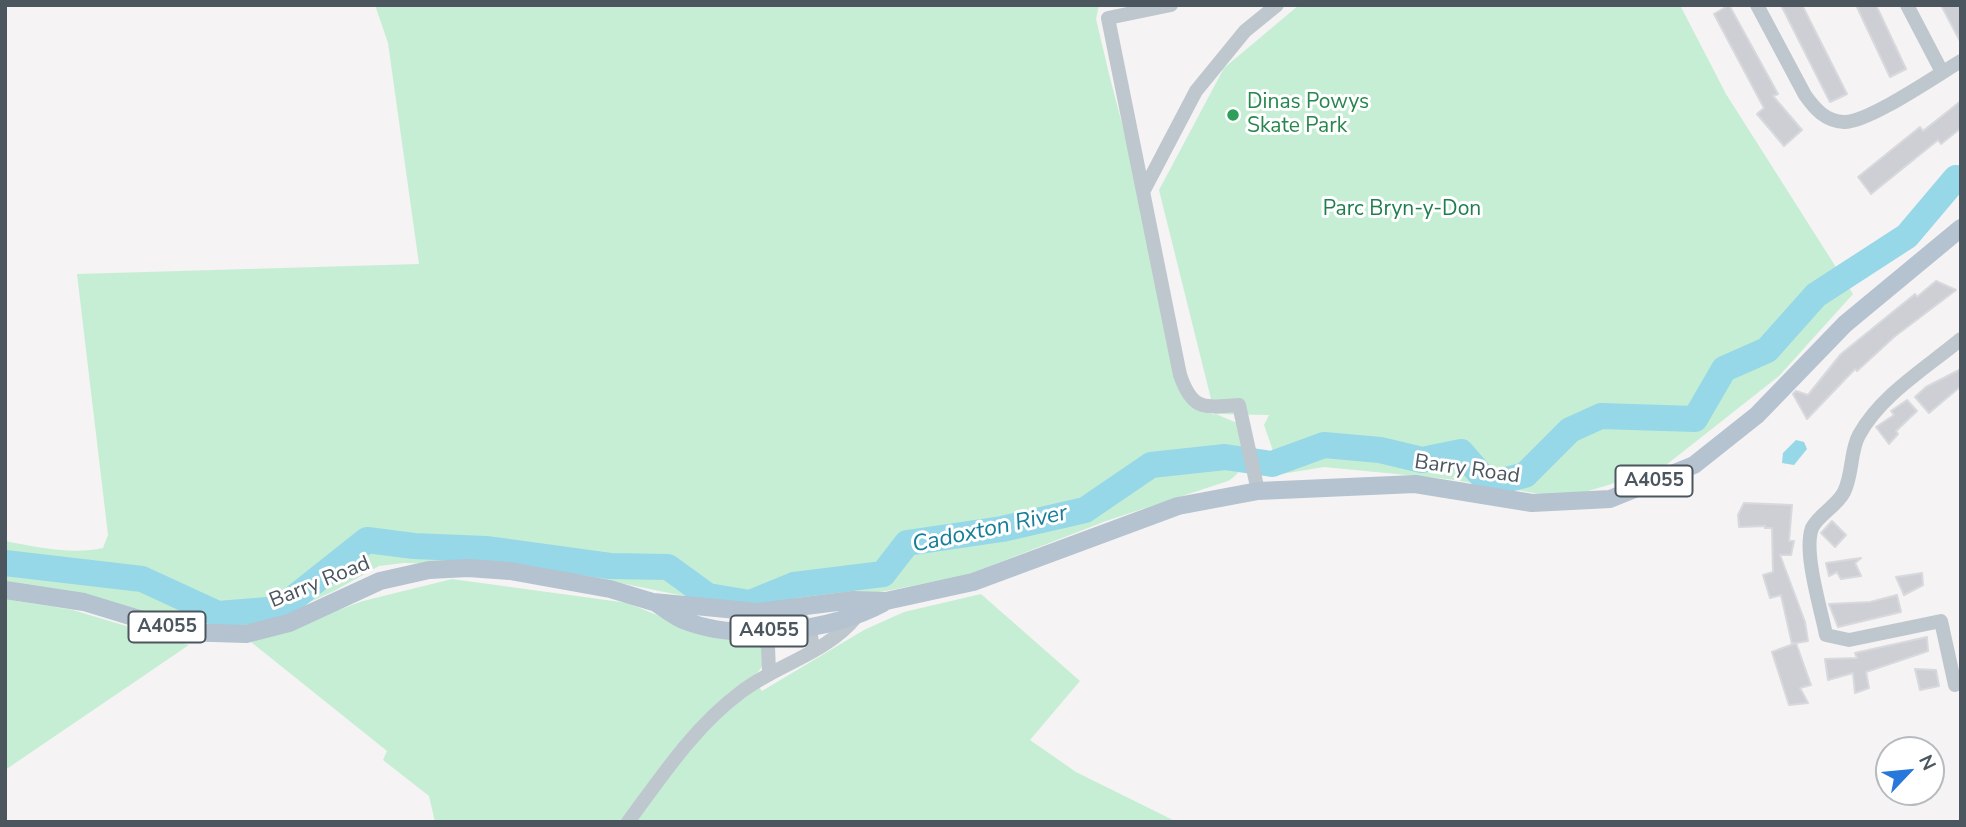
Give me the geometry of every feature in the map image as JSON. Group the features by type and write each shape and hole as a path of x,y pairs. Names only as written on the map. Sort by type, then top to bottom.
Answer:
{"main road":[{"name":"Barry Road","path":"5,590 83,602 182,632 246,634 289,623 380,581 429,570 468,568 510,571 610,589 653,602 758,612 853,600 886,601 973,582 1178,506 1258,490 1415,484 1532,503 1610,499 1694,465 1757,415 1845,324 1961,228"},
{"name":"Barry Road","path":"653,602 683,620 718,628 755,631 808,627 856,617 886,601"}],"street":[{"path":"1171,5 1108,18 1180,375 1188,397 1201,407 1239,405 1258,490"},
{"path":"1143,192 1196,91 1245,31 1277,5"},
{"path":"1757,5 1805,95 1813,107 1832,120 1844,122 1865,117 1961,61"},
{"path":"1907,5 1942,72"},
{"path":"1955,685 1941,621 1849,640 1826,635 1810,552 1812,527 1844,493 1854,462 1857,437 1871,417 1904,385 1961,339"},
{"path":"793,609 808,627 813,641 812,651"},
{"path":"628,822 691,738 741,692 769,672 812,651 848,627 856,617"},
{"path":"755,631 768,646 769,672"}],"green space":[{"name":"Parc Bryn-y-Don","path":"375,5 1099,5 1096,19 1109,74 1196,408 1215,415 1159,190 1224,68 1299,5 1680,5 1726,94 1853,294 1779,376 1661,469 1565,498 1448,479 1324,467 1281,474 1264,425 1269,415 1216,414 1237,423 1244,448 1241,469 1228,481 1106,521 967,575 886,591 790,604 733,606 537,566 404,563 379,566 284,614 219,625 184,621 54,590 5,583 5,541 79,551 103,548 108,535 77,274 419,264 388,43"},
{"path":"452,579 628,603 664,618 751,640 762,649 763,665 753,679 762,691 864,630 904,612 981,594 1080,681 1030,740 1076,772 1177,822 435,822 429,796 383,760 387,751 251,642 363,601"},
{"path":"5,599 73,610 189,645 5,770"}],"water":[{"path":"1796,440 1804,442 1807,449 1794,465 1782,463 1783,453"}],"building":[{"path":"1729,5 1778,94 1773,96 1802,130 1784,146 1757,114 1764,108 1714,14"},
{"path":"1781,5 1802,5 1847,94 1830,102"},
{"path":"1856,5 1876,5 1906,69 1890,77"},
{"path":"1941,5 1961,5 1961,43"},
{"path":"1961,101 1961,128 1941,144 1938,140 1871,194 1858,177 1920,127 1923,131"},
{"path":"1936,281 1956,290 1894,337 1857,371 1855,369 1807,419 1793,394 1796,391 1808,395 1841,354 1915,294 1917,297"},
{"path":"1961,369 1961,386 1929,413 1915,397 1926,387"},
{"path":"1907,400 1917,411 1896,431 1898,434 1889,444 1876,427 1894,415 1891,411"},
{"path":"1744,503 1792,505 1789,541 1794,541 1791,555 1780,555 1805,622 1808,641 1792,644 1781,595 1770,598 1763,575 1773,572 1772,528 1739,527 1738,515"},
{"path":"1832,521 1846,535 1835,547 1821,533"},
{"path":"1861,558 1855,563 1861,576 1841,579 1837,572 1829,576 1826,563"},
{"path":"1922,573 1923,585 1904,595 1896,577"},
{"path":"1897,595 1901,612 1838,627 1829,604 1870,602"},
{"path":"1927,637 1928,651 1866,672 1869,688 1855,693 1853,673 1828,680 1825,659 1857,658 1855,653"},
{"path":"1796,643 1811,685 1800,688 1808,703 1789,705 1772,652"},
{"path":"1915,669 1936,670 1939,686 1920,690"}],"waterway":[{"name":"Cadoxton River","path":"5,563 142,579 218,614 280,609 367,540 414,546 486,549 610,566 668,567 708,596 750,603 794,585 883,574 907,543 1002,529 1085,510 1151,465 1225,457 1272,464 1324,445 1380,450 1422,460 1461,452 1489,484 1525,475 1570,430 1601,416 1695,419 1724,369 1767,350 1816,295 1907,236 1956,178 1961,179"}],"place":[{"name":"Dinas Powys Skate Park","path":"1233,115"}]}
